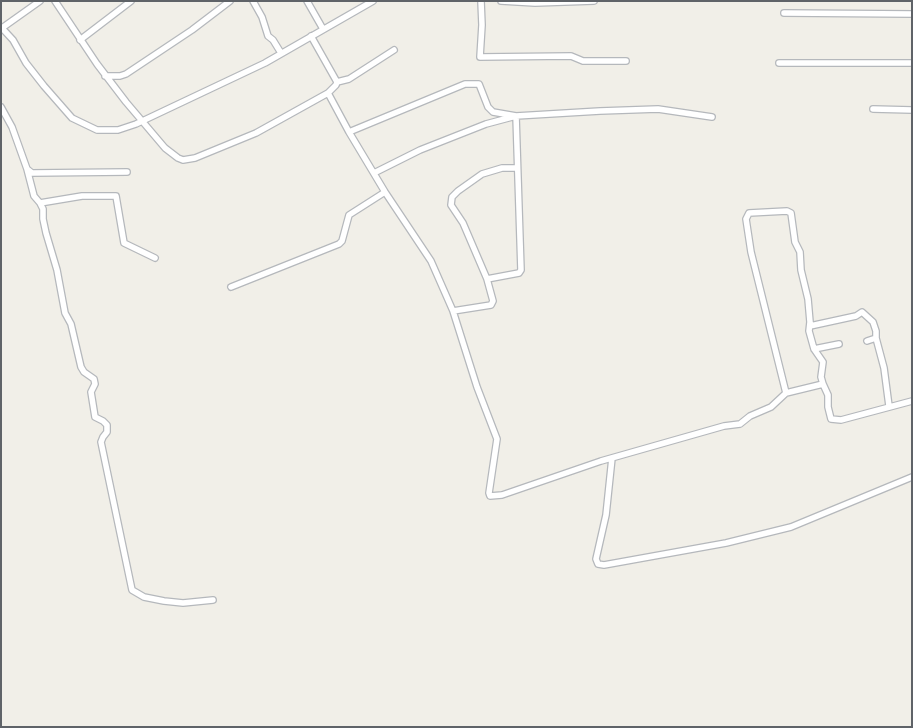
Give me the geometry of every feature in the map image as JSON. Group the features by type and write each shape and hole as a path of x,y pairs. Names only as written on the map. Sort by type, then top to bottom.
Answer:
{"street":[{"path":"55,1 105,76 142,121 165,148 178,158 188,160 256,133 328,94 336,85 336,82 311,36"},
{"path":"80,40 132,1"},
{"path":"105,76 126,74 192,30 230,1"},
{"path":"252,1 262,17 268,36 273,40 281,53"},
{"path":"307,1 323,29"},
{"path":"39,2 2,27 44,86 72,118 97,130 118,130 142,121 265,63 373,1"},
{"path":"481,1 480,57 570,56 583,61 626,61"},
{"path":"501,1 594,1"},
{"path":"784,13 912,14"},
{"path":"336,82 349,79 394,50"},
{"path":"779,63 912,63"},
{"path":"119,93 117,87 120,76"},
{"path":"349,132 466,84 479,84 488,107 493,112 516,116"},
{"path":"328,94 385,192 431,261 453,311 477,387 497,440 490,496 502,495 612,458 724,426 740,424 750,416 771,407 786,393 823,384"},
{"path":"1,107 21,149 34,196 43,209 46,234 57,270 65,313 71,324 81,367 84,372 94,379 95,384 91,392 95,417 107,425 107,432 101,442 132,590 144,597 164,601 183,603 213,600"},
{"path":"874,108 912,110"},
{"path":"374,173 420,150 477,127 516,116 658,109 712,117"},
{"path":"487,279 519,273 521,270 516,116"},
{"path":"453,311 491,305 493,301 487,279 463,223 451,205 452,198 458,191 482,174 502,168 517,168"},
{"path":"27,169 32,173 127,172"},
{"path":"231,288 339,244 342,241 349,215 385,192"},
{"path":"40,203 82,196 116,196 124,243 155,258"},
{"path":"786,393 751,252 746,219 749,213 790,211 796,242 800,252 801,270 808,299 809,331 814,350 823,362 821,377 828,395 831,419 841,420 912,400"},
{"path":"810,326 856,316 862,312 873,322 884,368 889,406"},
{"path":"867,341 876,338"},
{"path":"814,350 839,344"},
{"path":"612,458 606,515 596,558 598,564 604,565 726,543 791,527 912,477"}]}
